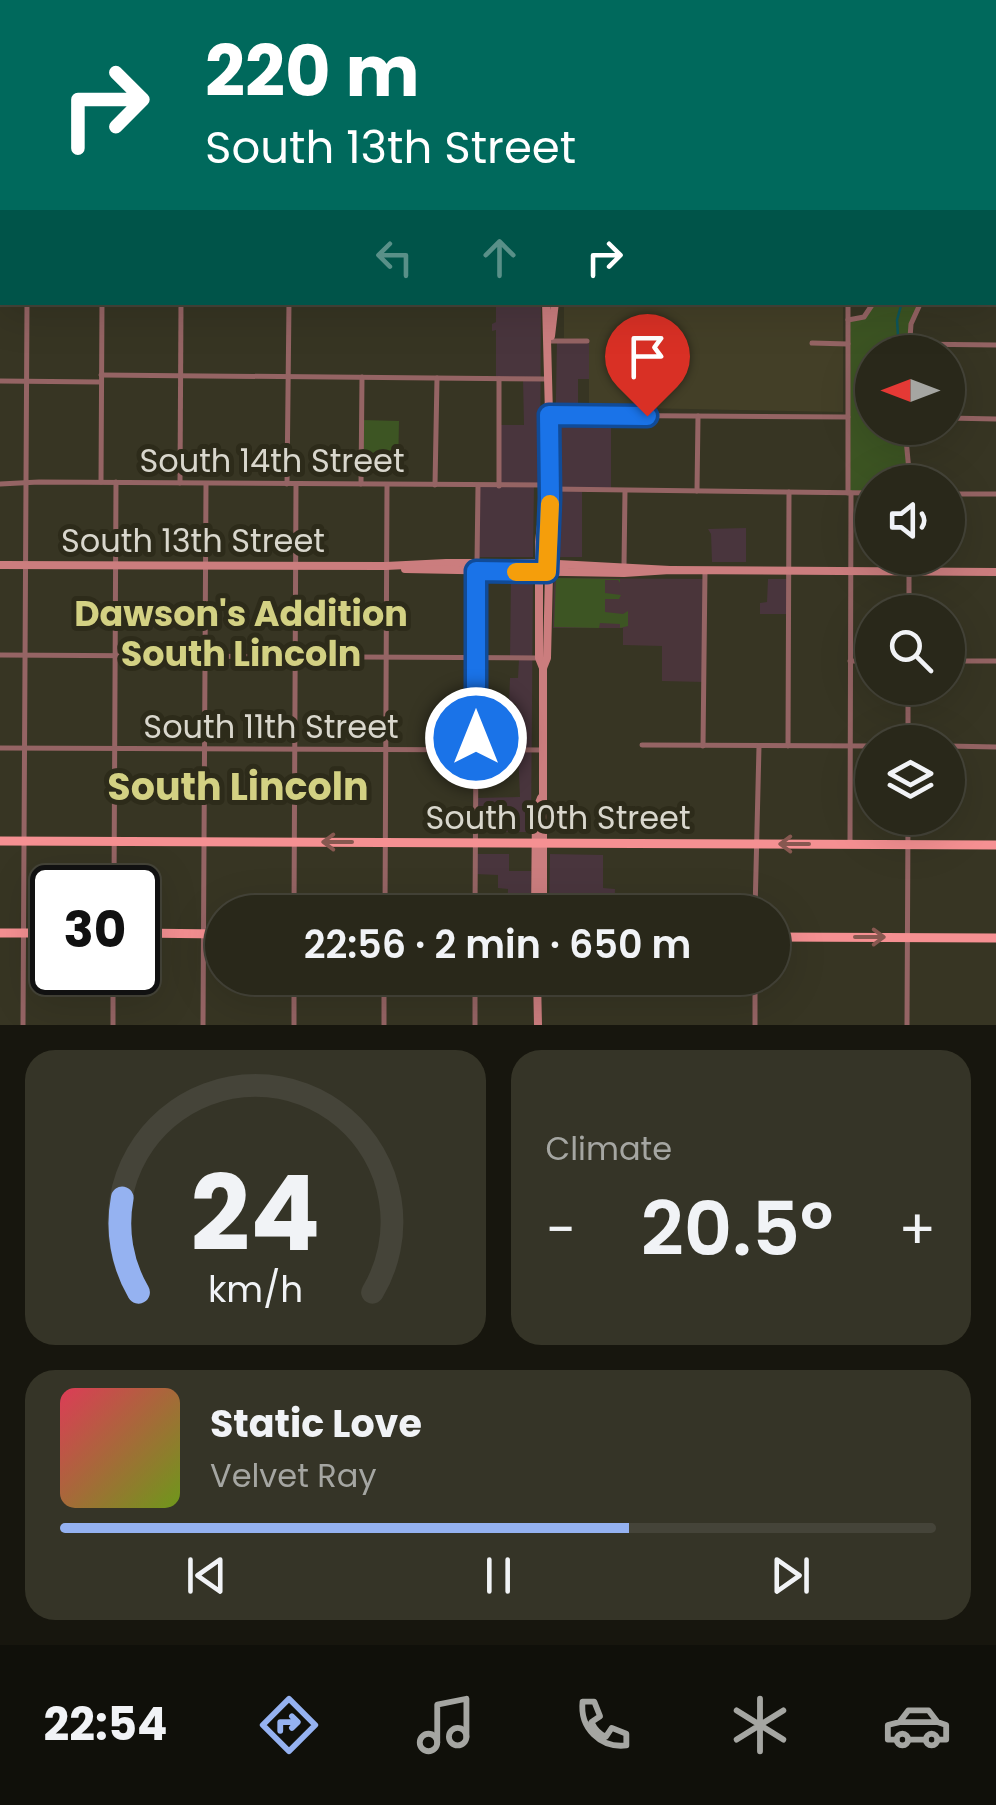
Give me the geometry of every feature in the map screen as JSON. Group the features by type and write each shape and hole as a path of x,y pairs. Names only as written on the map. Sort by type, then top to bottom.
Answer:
{"main road":[{"path":"542,895 536,811 541,798 543,568 548,487 546,305"},
{"path":"549,340 555,305"},
{"name":"South 13th Street","path":"0,565 855,571"},
{"name":"South 13th Street","path":"543,568 624,566 670,570"},
{"name":"South 13th Street","path":"965,572 996,572"},
{"name":"South 10th Street","path":"0,841 996,845"},
{"path":"536,895 540,843"},
{"path":"0,933 30,933"},
{"path":"160,934 204,934"},
{"path":"790,937 996,938"},
{"path":"538,995 538,1025"}],"street":[{"path":"22,1025 27,305"},
{"path":"101,482 102,305"},
{"path":"180,483 181,305"},
{"path":"287,484 288,305"},
{"path":"848,305 850,844"},
{"path":"848,320 864,316 872,305"},
{"path":"910,335 920,305"},
{"path":"549,340 588,341"},
{"path":"812,344 848,344"},
{"path":"965,345 996,345"},
{"path":"0,382 180,376 549,379"},
{"path":"361,485 362,377"},
{"path":"436,485 437,378"},
{"path":"498,486 499,379"},
{"path":"549,415 848,417"},
{"path":"697,491 698,416"},
{"path":"965,418 996,418"},
{"path":"114,865 116,482"},
{"name":"South 14th Street","path":"0,484 436,485 855,493"},
{"path":"204,1025 206,484"},
{"path":"294,895 296,484"},
{"path":"385,895 387,485"},
{"path":"475,895 478,486"},
{"path":"624,566 625,490"},
{"path":"788,746 789,492"},
{"path":"965,494 996,494"},
{"path":"704,746 705,570"},
{"path":"0,655 543,658"},
{"path":"850,660 855,660"},
{"path":"965,661 996,661"},
{"path":"642,745 855,746"},
{"path":"756,895 760,746"},
{"path":"965,746 996,746"},
{"name":"South 11th Street","path":"0,748 542,750"},
{"path":"907,1025 908,835"},
{"path":"113,995 113,1025"},
{"path":"294,995 294,1025"},
{"path":"384,995 384,1025"},
{"path":"475,995 475,1025"},
{"path":"755,995 755,1025"}],"shaded area":[{"path":"496,305 541,305 540,485 534,486 533,557 477,557 478,486 498,486 499,425 524,425 523,379 496,379 496,330 492,331 492,324 496,322"},
{"path":"564,305 843,305 843,412 589,407 589,339 564,338"},
{"path":"557,341 589,341 589,379 578,379 578,414 611,415 611,490 582,490 582,557 553,557"},
{"path":"746,528 746,562 712,562 708,529"},
{"path":"511,578 533,578 531,832 475,832 476,798 520,797 516,704 509,703 510,678 518,678 519,659 510,658"},
{"path":"554,578 705,579 704,682 662,681 662,646 623,645 623,628 553,628"},
{"path":"768,579 788,579 788,614 760,614 760,603 767,602"},
{"path":"475,854 509,854 509,871 531,871 531,895 508,895 508,889 498,888 498,875 475,874"},
{"path":"550,854 603,855 603,888 615,889 615,895 549,895"}],"green space":[{"path":"873,305 920,305 910,335 855,335 855,445 907,445 908,465 855,465 855,493 848,493 848,320 864,317"},
{"path":"361,420 399,421 398,468 361,466"},
{"path":"556,578 620,579 620,583 605,580 605,593 621,595 619,599 605,599 605,612 628,611 628,626 600,623 599,628 554,627"}],"waterway":[{"path":"898,335 901,305"}],"slow traffic":[{"path":"516,572 547,572 550,504"}],"district":[{"name":"Dawson's Addition South Lincoln","path":"241,634"},
{"name":"South Lincoln","path":"238,787"}],"route":[{"path":"476,738 476,571 547,572 549,415 647,416"}]}
